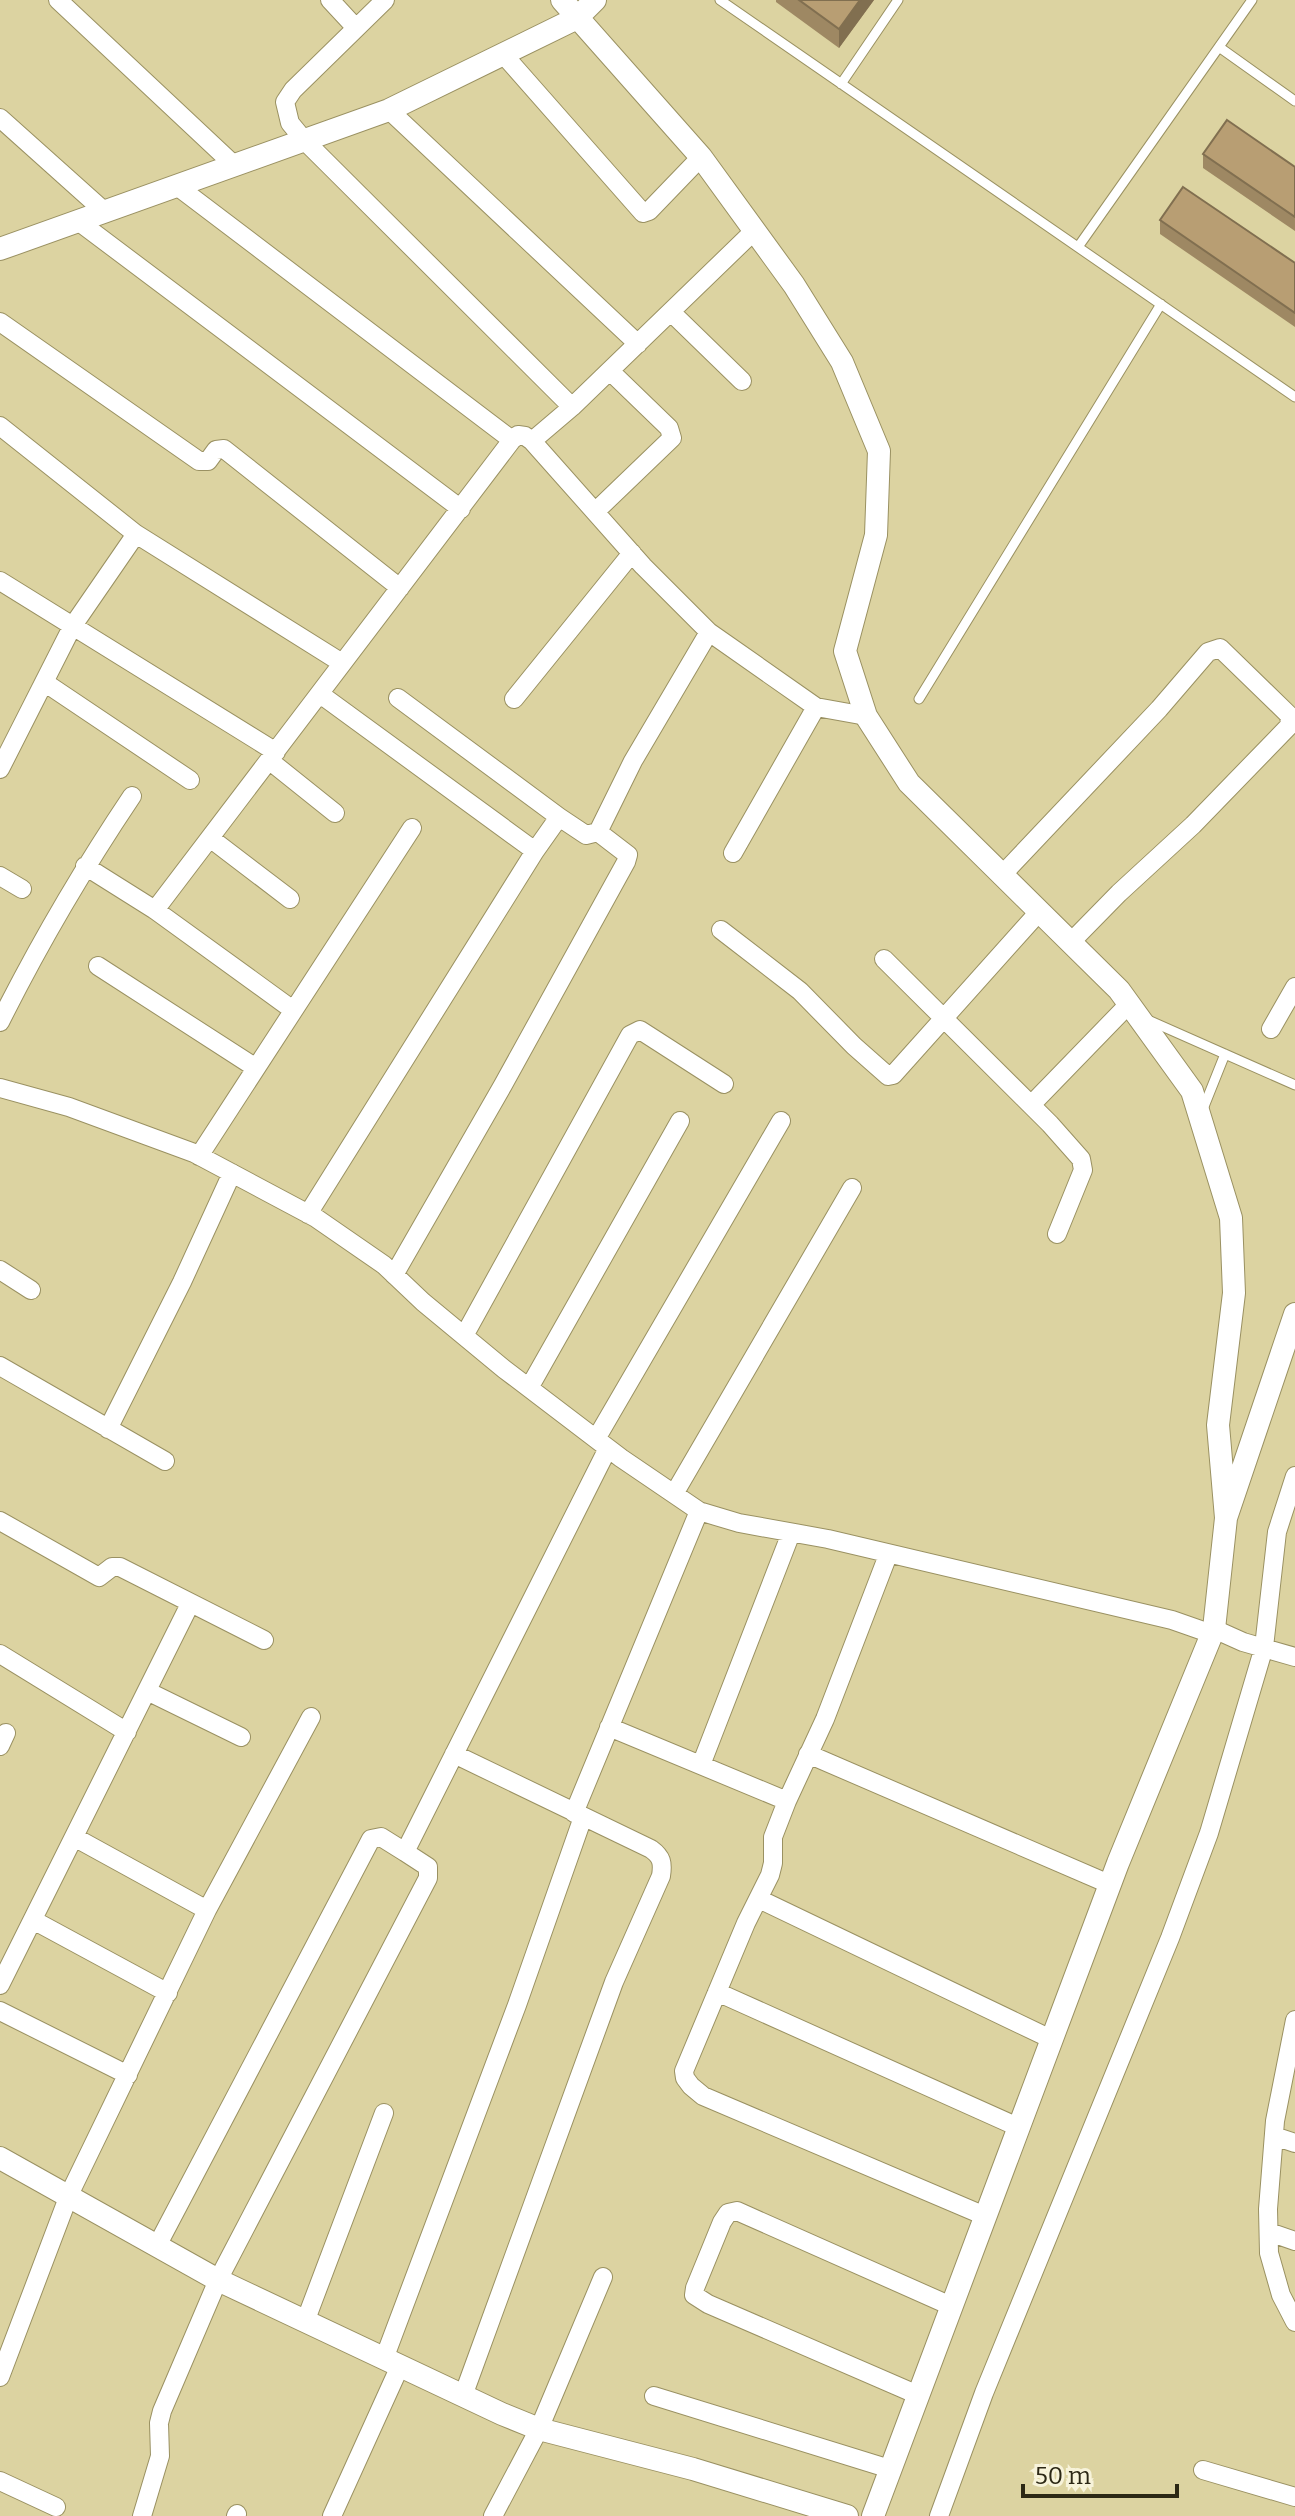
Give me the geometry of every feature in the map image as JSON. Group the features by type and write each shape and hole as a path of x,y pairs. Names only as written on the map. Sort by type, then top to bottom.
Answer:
{"street":[{"path":"58,0 234,165"},
{"path":"330,0 356,28"},
{"path":"385,0 293,90 285,102 290,123 572,407"},
{"path":"562,0 701,157 794,285 842,362 879,451 876,535 845,651 866,716 909,783 1119,990 1192,1091 1231,1218 1234,1293 1218,1425 1226,1518 1213,1631 1109,1884 873,2516"},
{"path":"0,249 389,110 577,18 595,0"},
{"path":"503,54 643,213 649,211 701,157"},
{"path":"389,110 638,344"},
{"path":"0,118 105,212"},
{"path":"177,186 512,440"},
{"path":"78,221 461,509"},
{"path":"532,441 572,407 754,231"},
{"path":"671,312 742,381"},
{"path":"0,322 199,461 208,461 216,450 224,449 400,588"},
{"path":"596,511 672,438 669,428 610,371"},
{"path":"0,426 136,534 342,663"},
{"path":"155,910 518,435 532,441 632,553 709,632 816,707 866,716"},
{"path":"0,769 72,627 136,534"},
{"path":"514,699 632,553"},
{"path":"0,581 193,699 273,757 335,813"},
{"path":"598,832 633,761 709,632"},
{"path":"1001,876 1159,709 1208,652 1220,648 1233,659 1289,715 1290,725 1193,825 1070,943"},
{"path":"44,682 190,780"},
{"path":"320,694 535,851"},
{"path":"394,1275 503,1085 628,855 598,832 586,835 559,817 398,698"},
{"path":"733,853 816,707"},
{"path":"0,1022 85,866 132,796"},
{"path":"308,1214 559,817"},
{"path":"199,1156 412,828"},
{"path":"210,838 290,899"},
{"path":"85,866 155,910 293,1010"},
{"path":"0,876 22,889"},
{"path":"721,930 800,991 888,1076 893,1075 1038,913"},
{"path":"884,959 944,1016 1081,1159 1083,1165 1057,1234"},
{"path":"98,966 256,1068"},
{"path":"1271,1029 1295,987"},
{"path":"1031,1105 1133,1010"},
{"path":"464,1336 635,1030 640,1030 724,1084"},
{"path":"0,1088 69,1107 199,1156 308,1214 394,1275 464,1336 602,1444 699,1511 1172,1620 1295,1657"},
{"path":"529,1388 680,1121"},
{"path":"405,1852 602,1444 781,1121"},
{"path":"108,1429 182,1282 232,1173"},
{"path":"674,1494 852,1188"},
{"path":"0,1270 31,1290"},
{"path":"1226,1518 1295,1314"},
{"path":"0,1366 165,1461"},
{"path":"939,2516 996,2364 1170,1938 1209,1833 1264,1647 1277,1532 1295,1476"},
{"path":"332,2516 392,2363 517,2005 609,1727 699,1511"},
{"path":"0,1521 99,1577 112,1567 120,1567 264,1640"},
{"path":"701,1765 791,1533"},
{"path":"888,1555 825,1719 773,1837 770,1875 717,1992 684,2071 685,2078 703,2096 985,2216"},
{"path":"0,1985 190,1604"},
{"path":"0,1654 127,1732"},
{"path":"147,1691 241,1737"},
{"path":"2,2365 69,2195 207,1910 311,1717"},
{"path":"609,1727 787,1801"},
{"path":"454,1754 659,1855 662,1863 661,1876 614,1982 463,2396"},
{"path":"808,1754 1109,1884"},
{"path":"74,1837 207,1910"},
{"path":"142,2516 160,2456 159,2423 162,2411 218,2280 428,1878 428,1867 381,1837 371,1839 158,2244"},
{"path":"759,1899 1051,2039"},
{"path":"33,1920 168,1993"},
{"path":"717,1992 1018,2127"},
{"path":"0,2011 128,2075"},
{"path":"1295,2020 1289,2072 1274,2136 1269,2232 1269,2253 1281,2295 1295,2322"},
{"path":"305,2322 384,2113"},
{"path":"1274,2136 1295,2143"},
{"path":"0,2158 218,2280 539,2429 693,2469 847,2516"},
{"path":"918,2395 708,2304 694,2295 695,2288 722,2222 728,2213 737,2211 951,2306"},
{"path":"1269,2232 1295,2241"},
{"path":"493,2516 539,2429 603,2277"},
{"path":"654,2396 890,2469"},
{"path":"1203,2470 1295,2497"},
{"path":"0,2481 56,2507"}],"lane":[{"path":"720,0 1295,397"},
{"path":"841,84 898,0"},
{"path":"1078,247 1252,0"},
{"path":"1219,47 1295,101"},
{"path":"919,699 1161,304"},
{"path":"1133,1010 1295,1085"},
{"path":"1200,1116 1225,1054"}],"building":[{"path":"799,0 860,0 839,29"},
{"path":"1227,120 1295,167 1295,217 1203,154"},
{"path":"1183,187 1295,263 1295,313 1160,220"}]}
